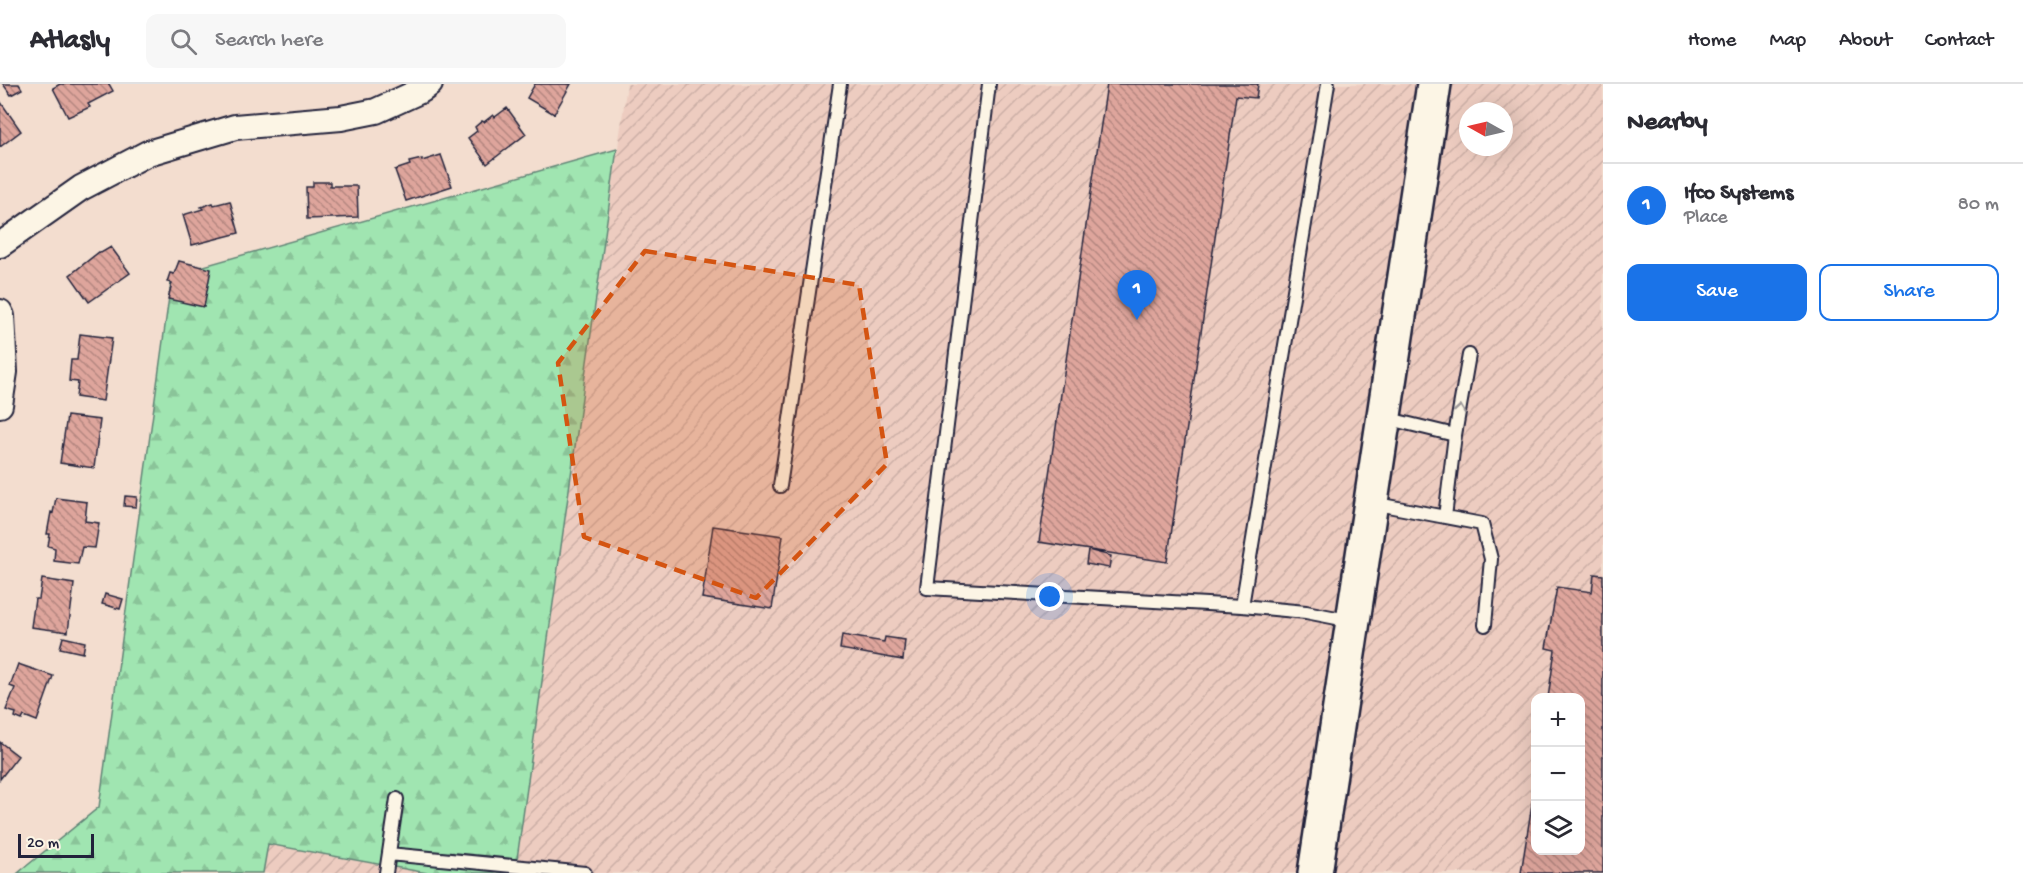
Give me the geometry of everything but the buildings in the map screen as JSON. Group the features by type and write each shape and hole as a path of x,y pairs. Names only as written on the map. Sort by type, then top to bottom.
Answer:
{"street":[{"path":"0,244 81,188 148,153 235,127 341,118 376,111 430,84"},
{"path":"1315,873 1434,84"},
{"path":"0,312 5,372 0,405"}],"lane":[{"path":"780,486 840,84"},
{"path":"989,84 927,588 1242,606 1306,612 1353,621"},
{"path":"1242,606 1328,84"},
{"path":"1445,517 1455,435 1469,355"},
{"path":"1384,418 1455,435"},
{"path":"1371,503 1482,524 1491,559 1485,625"},
{"path":"386,873 397,799"},
{"path":"389,854 585,873"}],"highlighted area":[{"path":"645,251 859,285 887,464 756,598 584,537 558,363"}],"shaded area":[{"path":"627,84 1603,84 1603,873 515,873"},
{"path":"268,844 427,873 263,873"}],"green space":[{"path":"617,149 515,873 427,873 268,844 263,873 18,873 99,807 172,275"}],"place":[{"name":"Ifco Systems","path":"1137,320"}]}
